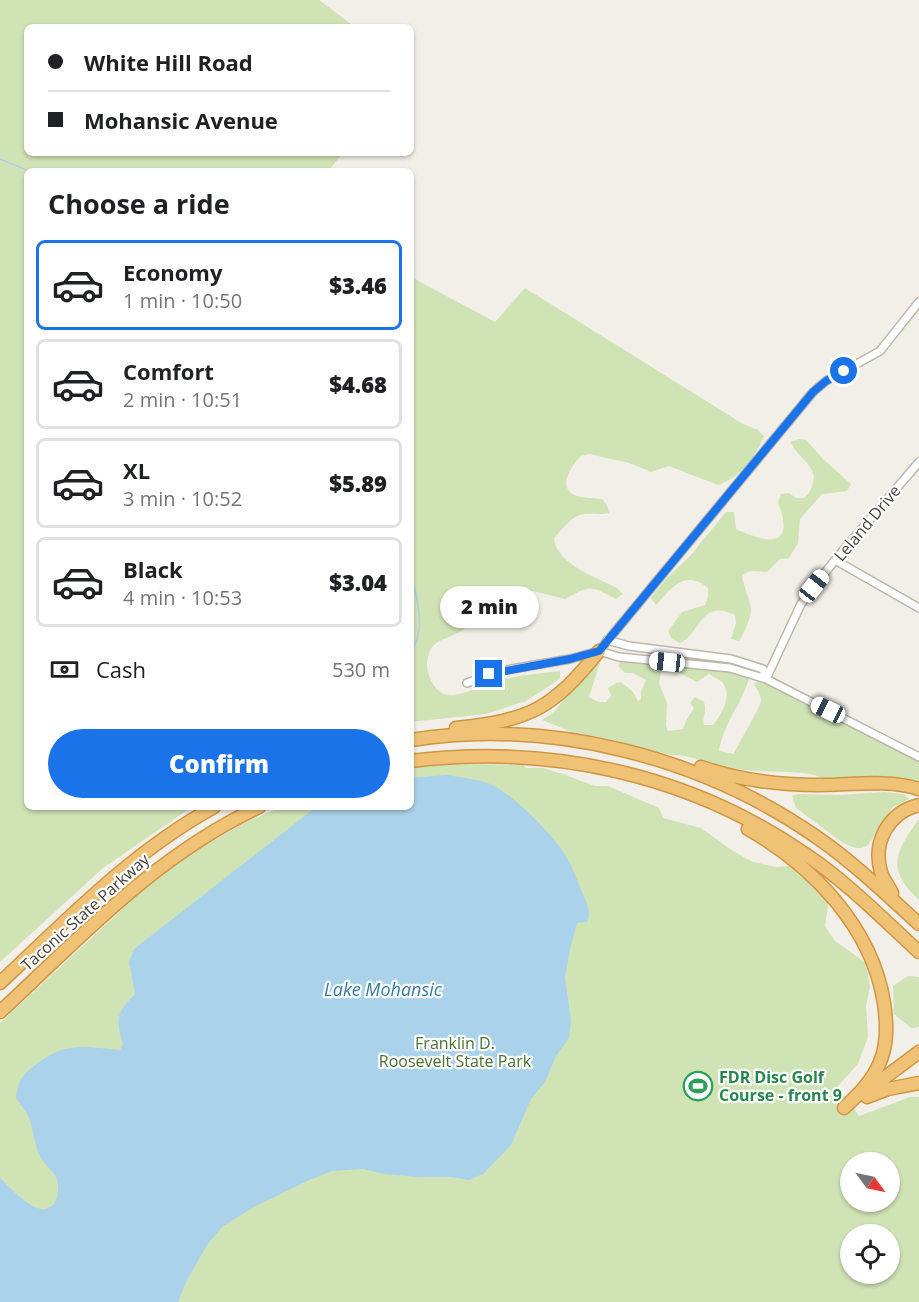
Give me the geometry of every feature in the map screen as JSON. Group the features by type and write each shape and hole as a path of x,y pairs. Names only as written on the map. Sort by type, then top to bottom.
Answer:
{"highway":[{"path":"414,734 500,722 529,713 564,691 599,651"},
{"path":"414,740 471,735 527,736 612,748 680,767 722,783 781,814 836,852 919,924"},
{"path":"414,761 499,755 575,762 650,779 691,793 731,811 788,843 824,868 858,895 919,952"},
{"path":"651,759 674,758 732,776 766,783 891,784 919,789"},
{"path":"898,905 881,874 880,843 884,832 894,818 907,809 919,805"},
{"name":"Taconic State Parkway","path":"0,983 119,873 170,834 209,810"},
{"name":"Taconic State Parkway","path":"0,1012 101,916 152,873 206,835 253,810"},
{"path":"731,811 737,822 782,850 825,890 853,924 873,961 886,1012 885,1046 873,1075 844,1108"},
{"path":"844,1108 919,1052"},
{"path":"844,1108 877,1092 919,1083"}],"street":[{"path":"599,651 813,392 826,381 880,351 919,302"},
{"name":"Leland Drive","path":"766,679 801,604 835,560 919,462"},
{"path":"835,560 919,608"},
{"path":"607,640 629,646 741,661 763,669 766,679"},
{"path":"466,683 500,671 570,659 599,651 619,657 730,668 766,679 919,757"}],"green space":[{"path":"0,0 319,0 351,24 24,24 24,156 340,156 330,168 24,168 24,810 188,810 103,868 0,962"},
{"path":"414,279 495,322 525,288 743,424 758,430 764,436 757,451 740,472 718,485 669,466 651,472 629,463 589,454 581,456 567,477 567,488 577,496 602,499 609,513 584,514 575,517 554,538 556,547 578,569 617,588 623,594 616,599 591,588 565,599 533,591 509,595 493,592 471,605 467,627 438,642 430,652 428,671 431,681 438,690 452,695 507,679 560,671 560,679 526,701 486,714 414,721"},
{"path":"798,439 806,440 851,484 847,491 822,494 800,519 798,543 789,558 780,559 767,572 750,571 742,575 751,613 739,641 731,639 736,623 735,615 723,611 708,614 687,639 680,643 672,639 668,631 682,612 705,605 708,588 692,580 686,581 673,587 656,605 651,598 726,512 734,512 736,529 768,539 775,539 781,535 783,518 778,502 781,494 789,493 796,498 804,498 808,495 813,482 814,476 810,466 791,442"},
{"path":"621,660 662,666 659,683 667,703 666,726 668,731 683,729 694,708 690,703 695,697 704,702 704,725 713,725 723,710 726,698 725,687 719,680 709,674 697,682 678,672 676,666 722,669 749,678 724,732 719,751 734,754 760,704 760,694 753,684 760,681 919,760 919,788 829,783 816,776 797,772 753,771 725,767 572,732 542,720 555,711 592,662 600,663 589,697 598,702 606,702 611,696 608,688 621,682 633,692 638,701 641,699 641,691 646,680 633,673 625,673 618,666"},
{"name":"Franklin D. Roosevelt State Park","path":"414,752 439,759 457,758 466,764 523,765 526,768 543,768 595,786 608,786 659,808 663,818 701,828 753,862 777,867 790,866 829,900 825,926 835,941 866,963 870,987 866,1006 868,1037 858,1064 838,1086 859,1116 910,1097 919,1097 919,1302 0,1302 0,1023 145,888 194,852 246,822 275,810 414,810"},
{"path":"885,792 903,794 909,799 892,808 868,845 862,848 843,843 796,808 792,796 798,794 840,795"},
{"path":"918,820 919,900 901,879 897,860 904,842"},
{"path":"908,976 919,977 919,1027 911,1028 894,1014 893,986"}],"water":[{"name":"Lake Mohansic","path":"447,775 485,782 504,792 532,816 556,842 573,870 587,903 589,911 587,922 577,923 565,978 571,1021 569,1038 556,1056 545,1082 531,1099 511,1145 483,1174 469,1180 384,1174 363,1169 332,1171 307,1181 254,1207 222,1227 207,1245 186,1282 178,1302 0,1302 0,1178 27,1202 43,1209 50,1207 56,1200 58,1191 56,1177 41,1158 29,1118 16,1098 18,1086 25,1074 48,1056 67,1048 120,1050 123,1044 119,1016 124,1006 135,994 129,962 134,949 312,810 414,810 414,778"}],"waterway":[{"path":"0,159 24,169"},
{"path":"414,586 420,623 414,647"}],"place":[{"name":"FDR Disc Golf Course - front 9","path":"698,1086"}],"route":[{"path":"489,674 570,659 599,651 633,607 813,392 826,381 844,371"}]}
